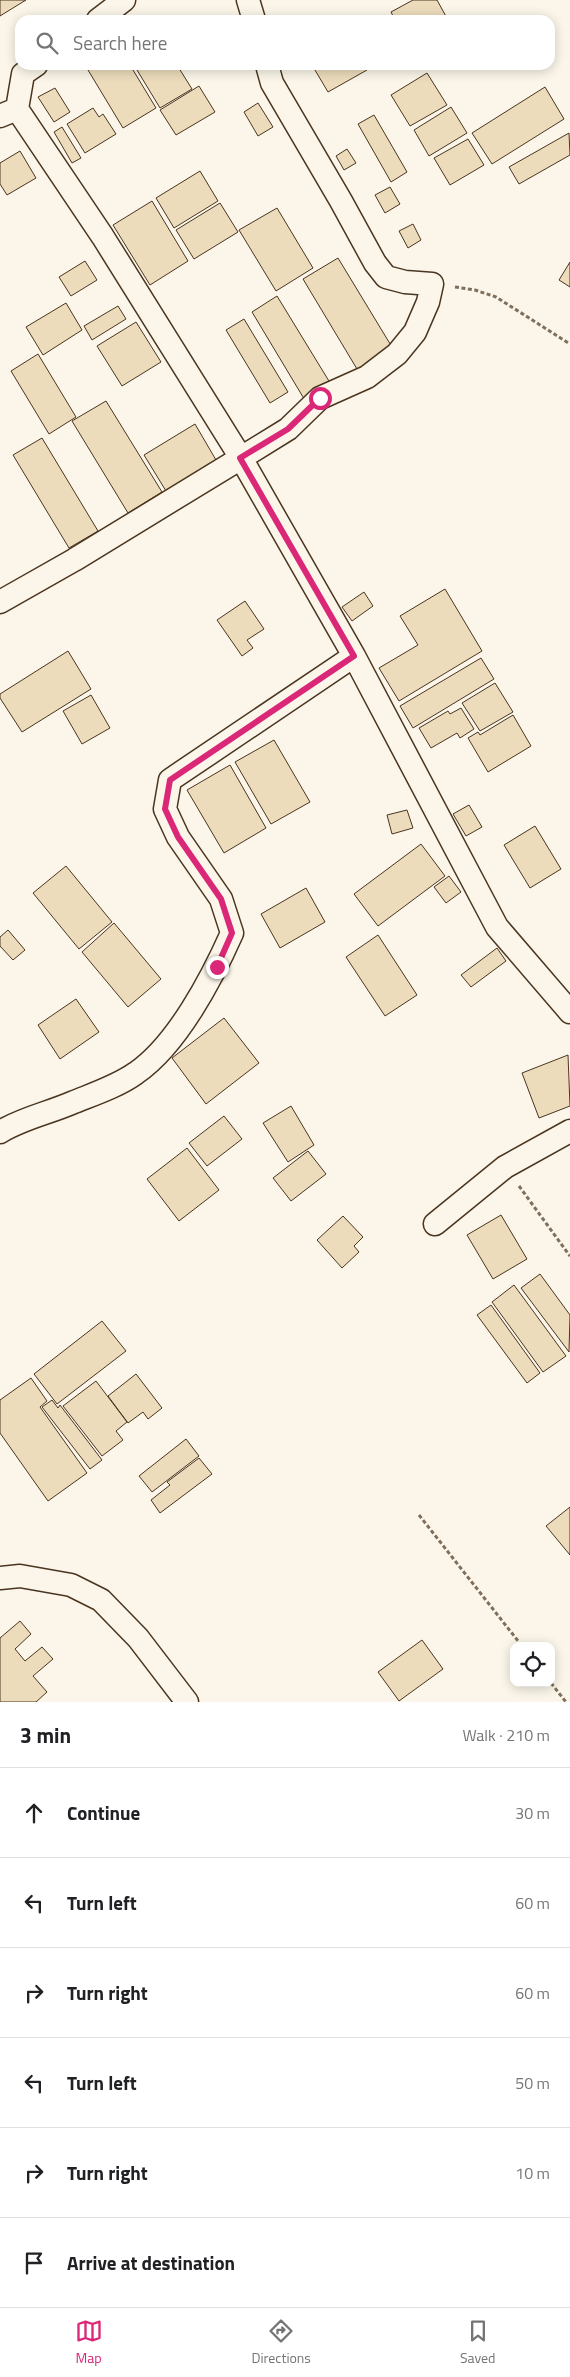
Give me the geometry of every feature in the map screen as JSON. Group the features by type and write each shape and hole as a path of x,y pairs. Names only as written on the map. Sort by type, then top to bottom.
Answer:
{"street":[{"path":"104,15 124,0"},
{"path":"248,0 252,15"},
{"path":"29,70 23,74 8,113 103,237 240,458 354,656 497,928 570,1012"},
{"path":"0,602 74,560 288,429 320,398 367,377 397,354 415,332 428,302 432,284 405,282 386,276 375,263 342,201 272,82 268,70"},
{"path":"0,1132 17,1121 60,1109 136,1074 172,1040 217,967 232,933 221,899 178,837 165,809 170,780 354,656"},
{"path":"435,1224 505,1167 570,1131"},
{"path":"0,1578 20,1576 72,1585 101,1600 138,1638 187,1702"}],"path":[{"path":"432,284 475,290 496,297 570,344"},
{"path":"505,1167 570,1256"},
{"path":"419,1515 519,1642"},
{"path":"554,1687 566,1702"}],"building":[{"path":"0,0 26,0 0,16"},
{"path":"413,0 437,0 445,15 392,15 391,12"},
{"path":"88,70 133,70 156,108 123,128"},
{"path":"137,70 180,70 192,89 160,108"},
{"path":"315,70 367,70 328,92"},
{"path":"427,73 447,105 410,126 391,95"},
{"path":"199,86 215,112 176,135 160,110"},
{"path":"545,87 564,119 492,164 472,133"},
{"path":"55,88 70,112 54,122 38,97"},
{"path":"258,103 273,127 258,136 244,112"},
{"path":"451,107 467,133 429,156 414,130"},
{"path":"93,108 99,117 103,114 116,134 85,153 67,124"},
{"path":"374,115 407,172 391,182 358,124"},
{"path":"62,127 81,158 72,163 54,132"},
{"path":"569,133 570,155 519,184 509,167"},
{"path":"468,139 484,165 450,185 434,158"},
{"path":"347,149 356,163 344,170 336,156"},
{"path":"20,151 36,178 7,195 0,184 0,163"},
{"path":"200,171 218,201 174,228 156,198"},
{"path":"390,187 400,204 385,213 375,195"},
{"path":"152,201 188,261 150,285 113,225"},
{"path":"220,203 238,232 194,259 176,230"},
{"path":"277,208 313,268 276,291 239,230"},
{"path":"413,224 421,240 408,248 399,231"},
{"path":"338,258 395,352 360,374 303,279"},
{"path":"85,261 97,280 71,296 59,277"},
{"path":"570,262 570,287 559,280"},
{"path":"277,296 332,386 306,402 252,312"},
{"path":"66,303 82,330 43,355 26,327"},
{"path":"118,306 126,319 92,340 84,326"},
{"path":"244,319 288,392 270,403 226,330"},
{"path":"136,322 161,362 122,386 97,346"},
{"path":"38,354 76,417 49,434 11,371"},
{"path":"106,401 162,492 128,513 72,421"},
{"path":"195,424 216,460 166,491 144,455"},
{"path":"42,438 98,531 69,548 13,455"},
{"path":"445,589 482,651 399,701 379,668 418,645 400,616"},
{"path":"364,592 373,606 352,621 342,607"},
{"path":"245,601 264,629 247,640 253,648 242,656 217,620"},
{"path":"68,651 91,689 22,732 0,698 0,694"},
{"path":"481,658 494,679 413,728 400,706"},
{"path":"495,683 513,712 480,731 462,703"},
{"path":"91,695 110,728 82,744 63,711"},
{"path":"461,708 474,729 460,738 457,733 431,748 419,728 448,711 450,714"},
{"path":"513,715 531,746 488,772 468,738 478,732 480,735"},
{"path":"274,740 310,802 271,824 235,762"},
{"path":"230,765 266,828 224,853 187,790"},
{"path":"469,805 482,827 466,836 453,814"},
{"path":"407,810 413,828 392,834 387,815"},
{"path":"535,826 561,869 530,888 504,845"},
{"path":"421,844 445,876 378,926 354,894"},
{"path":"66,866 112,922 79,949 33,893"},
{"path":"449,876 461,892 446,903 434,887"},
{"path":"306,888 325,922 280,948 261,914"},
{"path":"114,923 161,979 128,1007 82,952"},
{"path":"8,930 25,950 13,960 0,946 0,937"},
{"path":"378,935 417,995 385,1016 346,957"},
{"path":"497,948 506,961 471,987 461,975"},
{"path":"76,999 99,1032 60,1059 38,1025"},
{"path":"224,1018 259,1063 206,1104 172,1058"},
{"path":"568,1055 570,1106 539,1118 522,1073"},
{"path":"291,1106 314,1145 288,1162 263,1123"},
{"path":"224,1116 242,1139 207,1166 189,1143"},
{"path":"187,1148 219,1190 179,1221 147,1179"},
{"path":"308,1151 326,1174 291,1201 273,1178"},
{"path":"501,1215 527,1259 493,1279 467,1235"},
{"path":"343,1216 363,1237 354,1246 359,1252 342,1268 317,1240"},
{"path":"540,1274 570,1315 569,1352 521,1288"},
{"path":"514,1285 566,1356 543,1372 492,1302"},
{"path":"491,1305 540,1373 527,1383 477,1315"},
{"path":"102,1321 126,1351 57,1404 34,1374"},
{"path":"136,1374 162,1408 148,1419 143,1412 128,1423 108,1396"},
{"path":"31,1378 47,1401 40,1407 87,1473 48,1501 0,1433 0,1400"},
{"path":"96,1381 127,1422 116,1431 123,1440 102,1456 63,1406"},
{"path":"52,1400 58,1408 60,1405 102,1460 90,1469 42,1407"},
{"path":"186,1439 199,1456 152,1492 139,1476"},
{"path":"199,1458 212,1474 160,1513 151,1500 170,1485 167,1482"},
{"path":"570,1507 570,1555 546,1526"},
{"path":"20,1621 31,1634 15,1649 25,1661 42,1647 53,1659 33,1676 47,1692 36,1702 0,1702 0,1638"},
{"path":"422,1640 443,1669 399,1701 378,1672"}],"route":[{"path":"217,967 232,933 221,899 178,837 165,809 170,780 354,656 240,458 288,429 320,398"}]}
